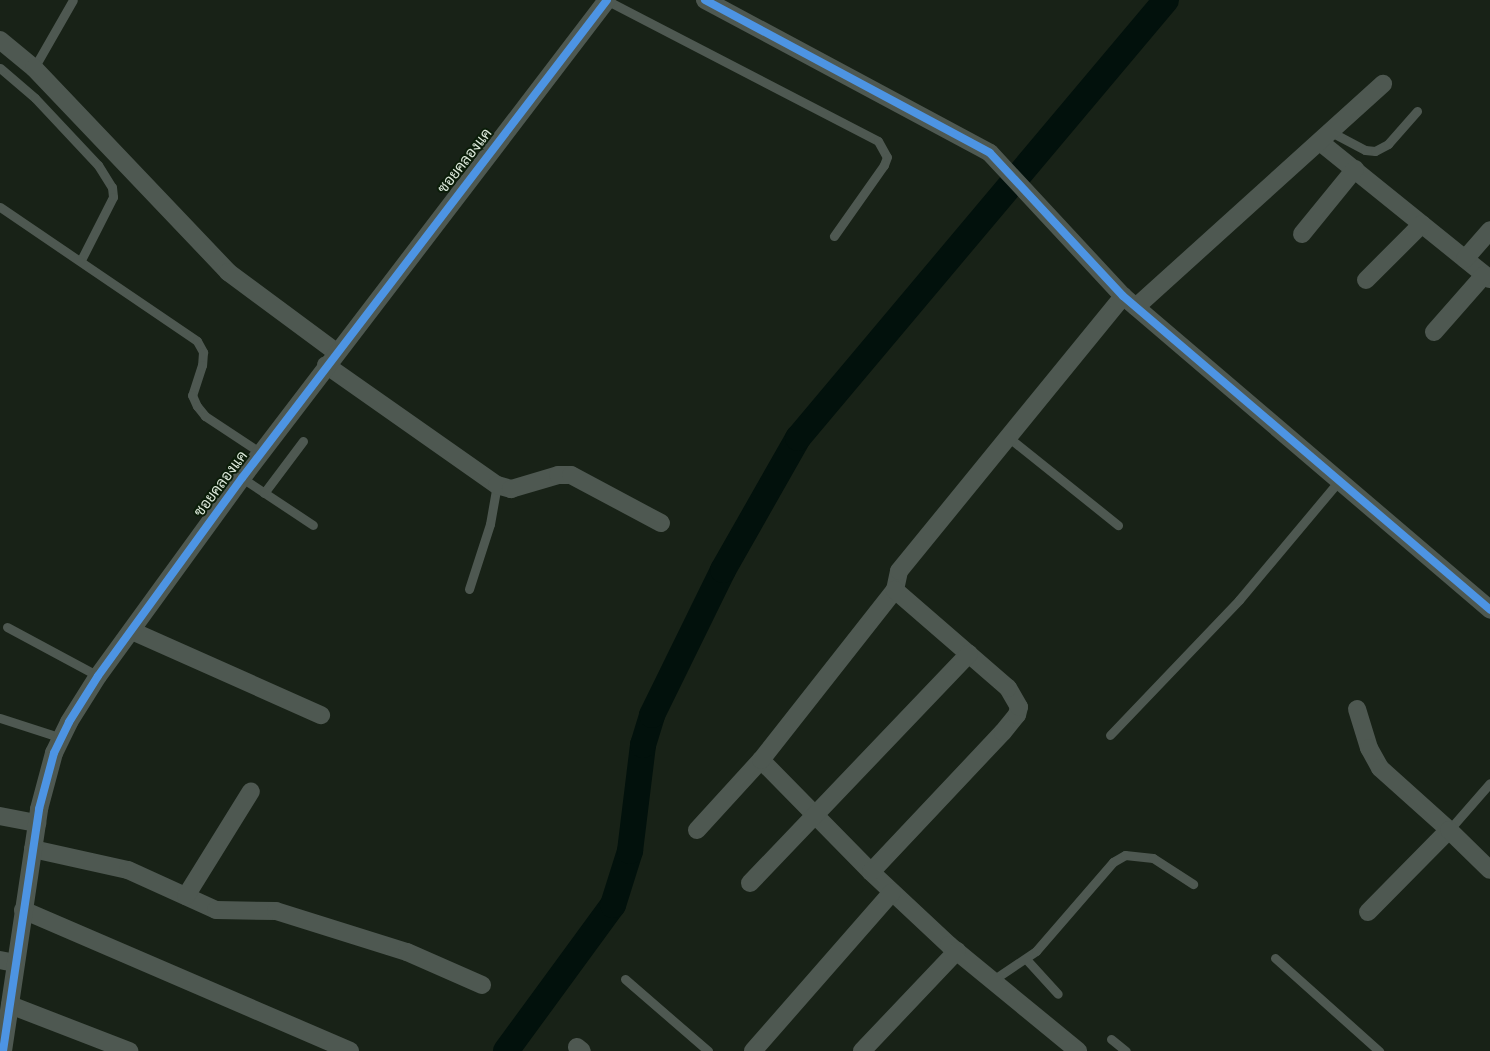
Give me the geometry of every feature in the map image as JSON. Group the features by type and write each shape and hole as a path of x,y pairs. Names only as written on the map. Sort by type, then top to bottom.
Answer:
{"street":[{"name":"ซอยคลองแค","path":"3,1051 10,1005 8,961 23,910 46,777 62,738 98,676 242,478 607,0"},
{"path":"705,0 979,146 1006,167 1027,193 1130,301 1490,610"},
{"path":"0,40 34,68 228,272 331,359 497,486 511,489 558,475 571,475 661,523"},
{"path":"697,830 761,760 895,590 904,565 1008,437 1130,301 1325,137 1383,84"},
{"path":"1325,137 1355,169 1487,277 1434,332"},
{"path":"1302,234 1355,169"},
{"path":"1366,280 1422,224"},
{"path":"1465,259 1490,230"},
{"path":"871,872 1017,715 1019,707 1008,688 895,590"},
{"path":"132,631 321,715"},
{"path":"750,883 969,654"},
{"path":"1357,709 1368,748 1380,768 1490,870"},
{"path":"761,760 814,817 892,892 958,952 1078,1051"},
{"path":"186,896 250,791"},
{"path":"0,816 37,823"},
{"path":"1368,912 1449,830"},
{"path":"33,849 128,870 216,910 276,911 407,952 482,985"},
{"path":"753,1051 892,892"},
{"path":"23,910 350,1051"},
{"path":"862,1051 958,952"},
{"path":"10,1005 129,1051"}],"lane":[{"path":"34,68 73,0"},
{"path":"607,0 878,141 887,157 884,165 834,236"},
{"path":"0,68 35,98 98,165 112,187 113,198 81,260"},
{"path":"1325,137 1365,150 1375,151 1388,144 1417,111"},
{"path":"0,207 81,260 197,341 203,352 202,365 192,396 196,406 205,416 261,453"},
{"path":"1008,437 1118,525"},
{"path":"264,493 303,441"},
{"path":"242,478 312,525"},
{"path":"1110,735 1239,600 1339,480"},
{"path":"469,589 490,524 497,486"},
{"path":"7,626 98,676"},
{"path":"0,718 62,738"},
{"path":"1449,830 1490,783"},
{"path":"993,980 1026,960 1051,936 1113,862 1125,855 1153,858 1193,884"},
{"path":"1275,958 1380,1051"},
{"path":"1026,960 1058,994"},
{"path":"625,979 708,1051"},
{"path":"1111,1039 1126,1051"}],"waterway":[{"path":"506,1051 613,905 630,851 643,745 652,715 723,570 798,438 1166,0"}],"cycle path":[{"path":"3,1051 39,809 54,753 69,722 98,676 242,478 607,0"},
{"path":"705,0 990,153 1123,296 1490,610"}]}
